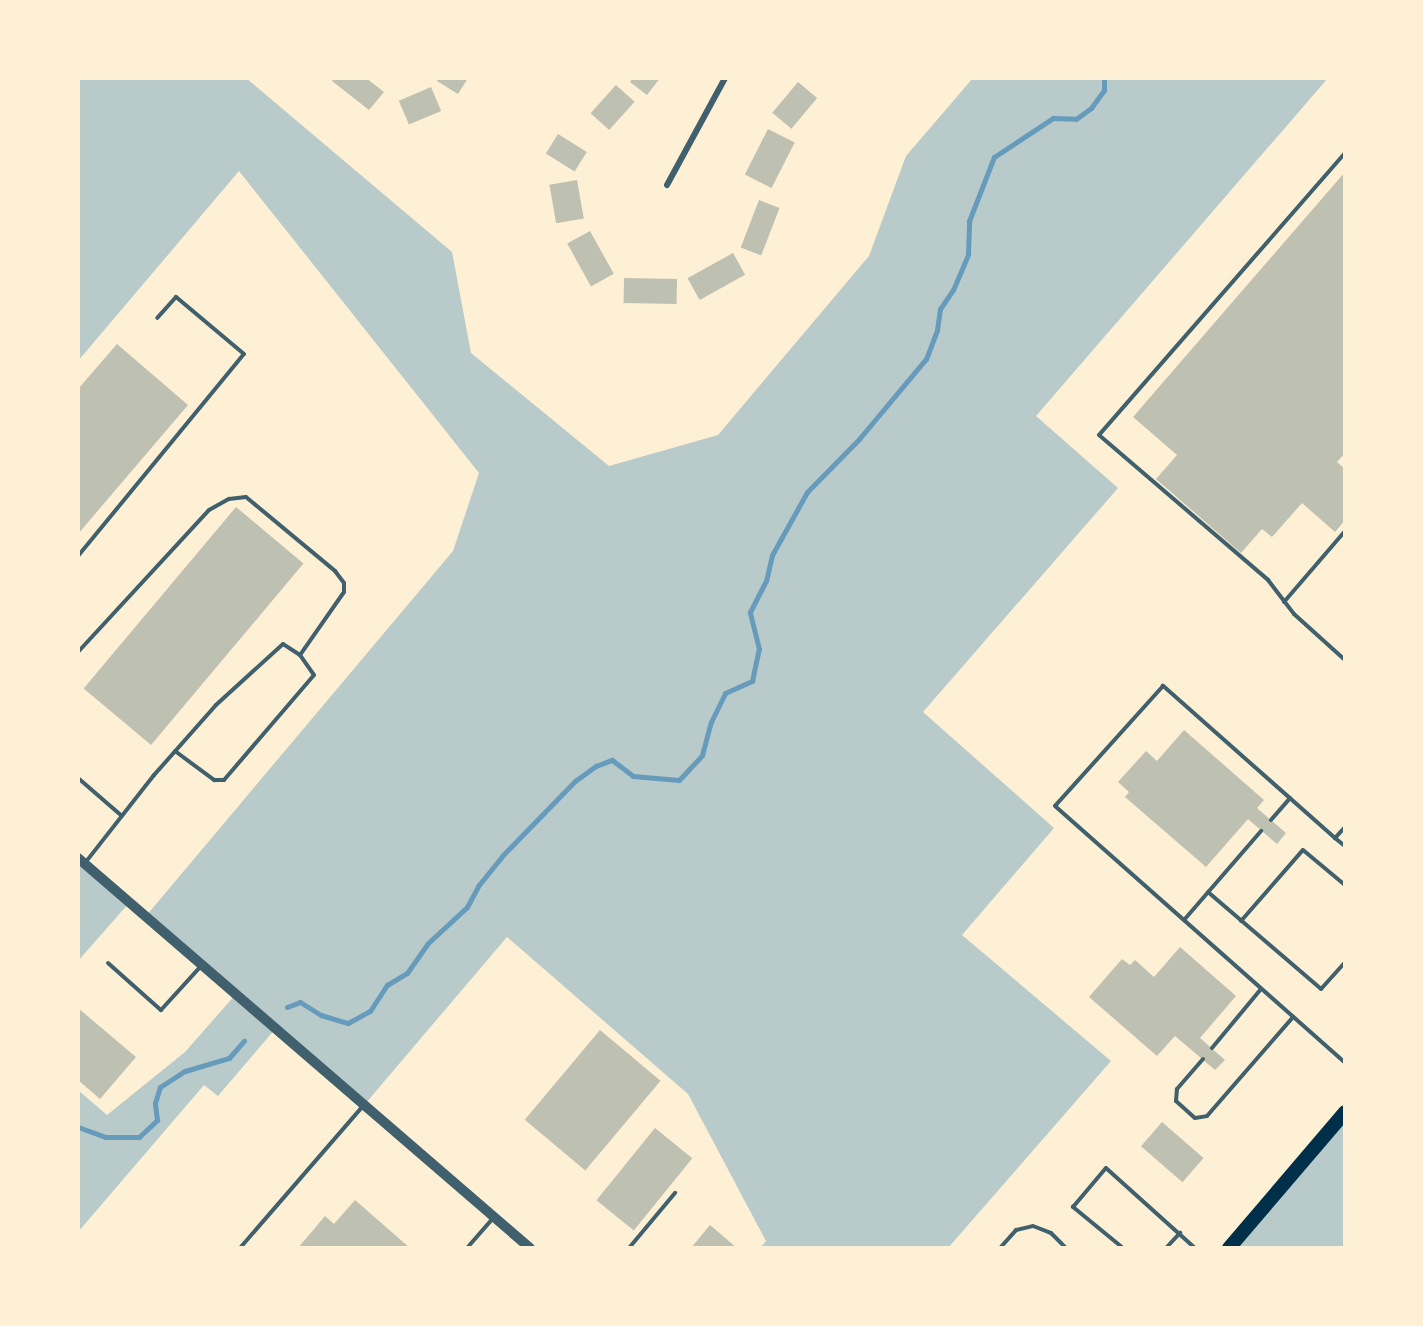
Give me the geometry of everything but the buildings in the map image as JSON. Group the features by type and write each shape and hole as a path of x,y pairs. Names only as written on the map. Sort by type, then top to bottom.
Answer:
{"main road":[{"path":"1229,1248 1345,1112"}],"street":[{"path":"667,185 725,78"},
{"path":"81,861 530,1248"}],"lane":[{"path":"1345,153 1098,435 1268,580 1294,615 1345,660"},
{"path":"78,556 244,354 176,297 158,318"},
{"path":"78,651 209,510 229,499 246,497 294,534 335,571 344,583 344,592 300,655"},
{"path":"1284,603 1345,531"},
{"path":"81,861 122,816 175,751 216,705 283,644 300,655 314,675 224,780 214,780 175,751"},
{"path":"1345,846 1163,686 1055,806 1345,1064"},
{"path":"78,778 122,816"},
{"path":"1271,820 1290,798"},
{"path":"1335,838 1345,827"},
{"path":"1184,920 1261,831"},
{"path":"1241,921 1303,850 1345,885"},
{"path":"1208,892 1321,989 1345,962"},
{"path":"108,963 161,1010 202,966"},
{"path":"1212,1048 1261,989"},
{"path":"1203,1059 1177,1089 1176,1101 1195,1118 1207,1116 1293,1017"},
{"path":"240,1248 365,1104"},
{"path":"1123,1248 1073,1207 1106,1168 1195,1248"},
{"path":"629,1248 675,1193"},
{"path":"467,1248 494,1217"},
{"path":"1000,1248 1016,1230 1033,1226 1051,1233 1066,1248"},
{"path":"1166,1248 1180,1233"}],"shaded area":[{"path":"78,78 246,78 452,252 471,353 609,466 718,435 869,256 906,156 973,78 1328,78 1036,416 1118,488 923,712 1054,828 962,935 1111,1061 948,1248 760,1248 766,1241 688,1094 507,937 365,1104 276,1028 218,1096 204,1085 78,1232 78,1090 107,1115 185,1052 236,994 146,916 453,551 479,473 239,171 78,361"},
{"path":"78,858 129,903 78,961"},
{"path":"1345,1112 1345,1248 1229,1248"}],"waterway":[{"path":"287,1007 300,1002 321,1015 348,1023 370,1011 387,985 407,973 427,944 467,907 478,886 502,856 575,781 596,766 612,760 633,776 679,780 702,755 711,722 725,693 752,681 759,649 750,612 766,581 772,555 807,492 859,439 926,359 937,330 940,309 953,290 968,254 969,221 994,157 1053,118 1076,119 1091,108 1104,90 1104,78"},
{"path":"78,1127 105,1137 139,1137 157,1120 155,1103 160,1087 185,1071 229,1058 244,1041"}]}
